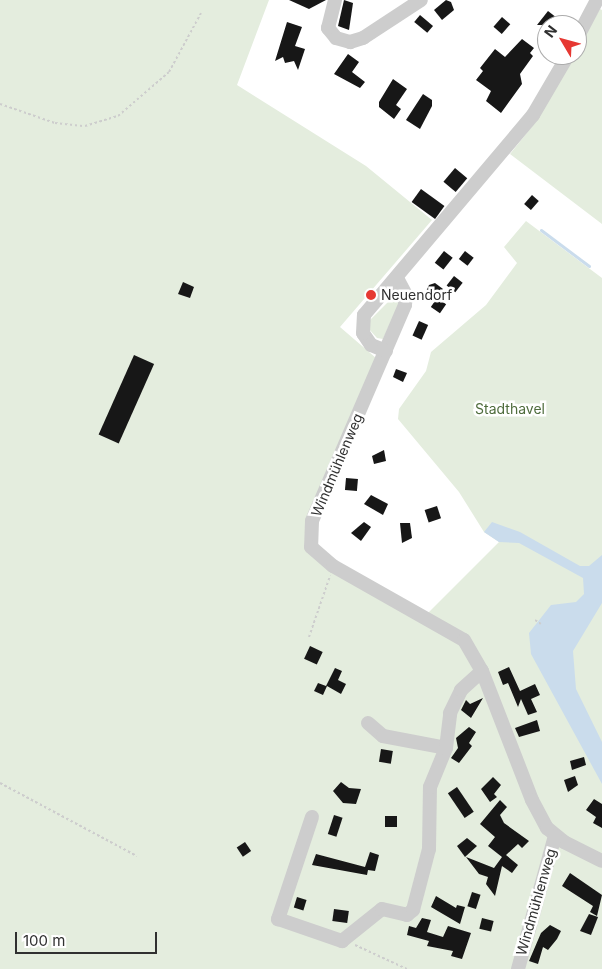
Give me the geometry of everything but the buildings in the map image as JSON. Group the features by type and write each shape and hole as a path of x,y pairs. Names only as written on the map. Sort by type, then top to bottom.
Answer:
{"street":[{"path":"335,0 328,28 336,38 350,42 363,38 421,0"},
{"path":"587,19 597,0"},
{"path":"386,351 371,345 360,324 364,315 533,115 562,65"},
{"name":"Windmühlenweg","path":"397,278 406,295 406,305 312,521 312,547 333,566 464,640 482,671 532,800 555,836 602,861"},
{"path":"312,818 278,919 335,940 348,940 382,909 407,915 413,910 429,849 430,787 446,748 455,701 468,681 482,671"},
{"path":"368,723 383,736 446,748"},
{"name":"Windmühlenweg","path":"518,969 555,836"}],"path":[{"path":"0,104 55,122 85,126 118,116 169,72 202,13"},
{"path":"309,637 333,566"},
{"path":"535,620 541,624"},
{"path":"0,783 137,856"},
{"path":"348,940 407,969"}],"green space":[{"name":"Stadthavel","path":"0,0 269,0 237,85 366,166 432,220 340,327 376,358 306,540 422,619 499,542 484,532 459,492 398,419 399,409 426,371 431,352 486,305 517,263 504,247 526,221 602,278 602,969 0,969"},
{"path":"600,9 602,10 602,224 510,154 538,119 568,65 587,65 587,32"},
{"path":"390,294 401,299 383,339 377,338 368,328 369,321 393,297"}],"water":[{"path":"492,522 520,532 580,566 589,566 602,555 602,603 573,651 576,689 602,742 602,784 531,654 529,633 551,605 576,602 584,594 583,578 519,543 499,542 484,532"}],"waterway":[{"path":"541,230 589,266"}],"place":[{"name":"Neuendorf","path":"371,295"}]}
